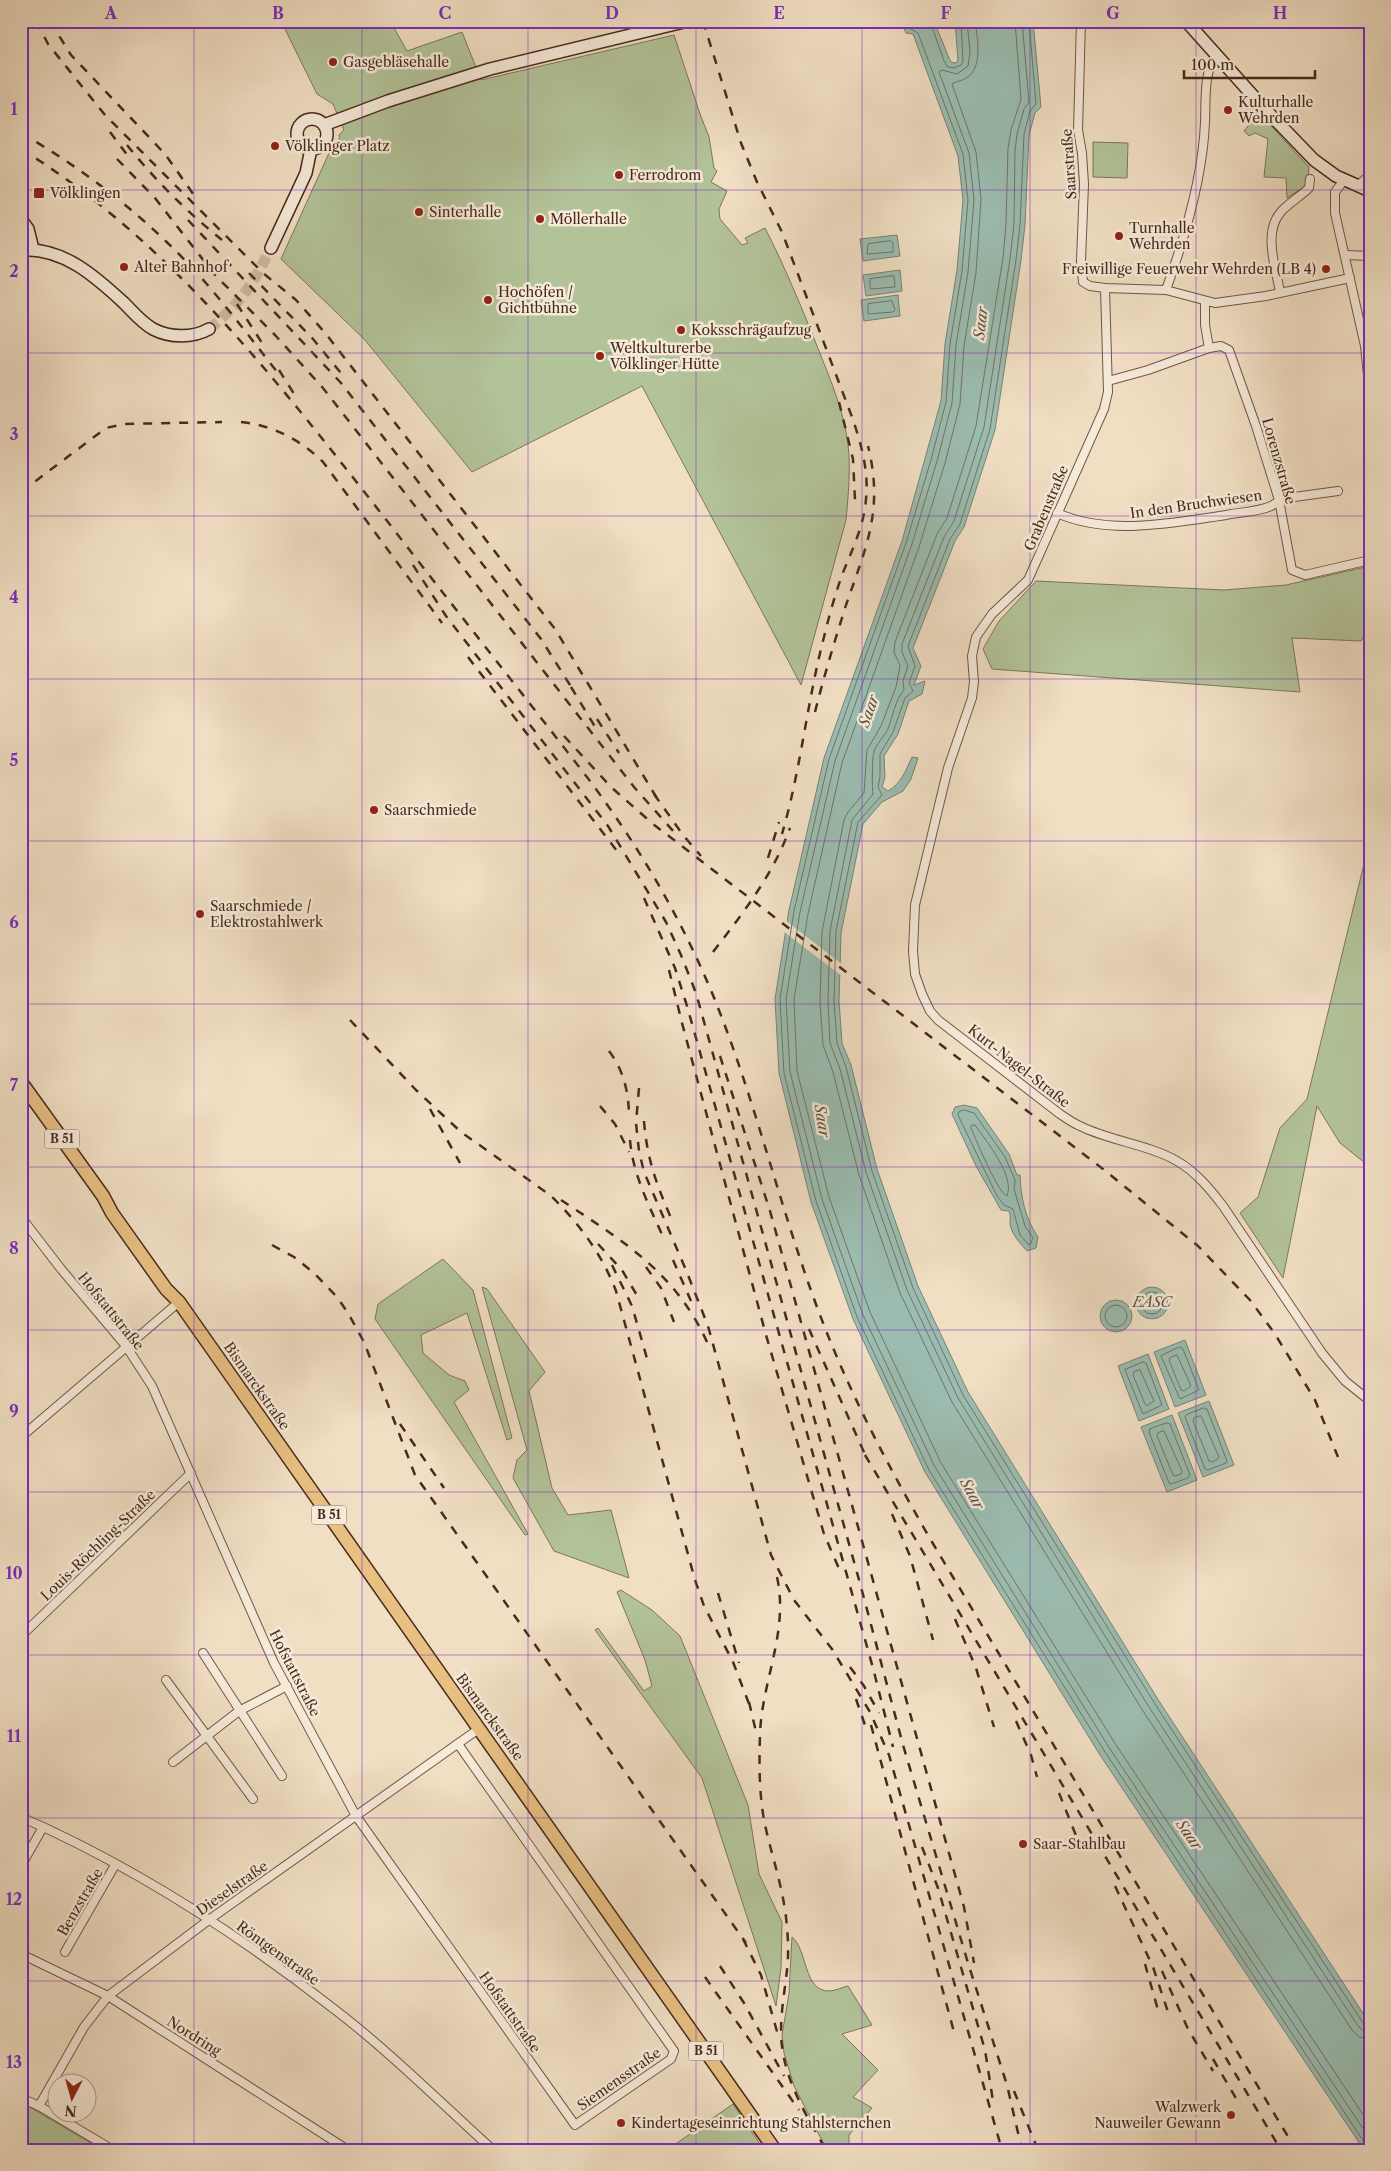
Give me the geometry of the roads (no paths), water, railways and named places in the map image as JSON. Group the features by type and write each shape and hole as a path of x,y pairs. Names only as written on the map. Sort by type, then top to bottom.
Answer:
{"main road":[{"path":"324,125 388,101 490,69 688,21"},
{"path":"1186,21 1314,160 1344,180 1370,191"},
{"path":"310,119 317,120 324,125 327,132 325,141 319,147 311,149 300,142 297,136 298,127 310,119"},
{"path":"272,248 306,173 311,149"},
{"path":"21,219 28,229 27,250 47,252 73,262 98,280 153,329 178,335 196,334 209,329"},
{"name":"Bismarckstraße","path":"21,1082 103,1196 117,1221 166,1289 179,1302 480,1728 775,2150"}],"street":[{"name":"Saarstraße","path":"1081,21 1078,130 1084,184 1081,273 1083,282 1090,286 1105,288"},
{"path":"1166,290 1177,261 1204,146 1209,67 1211,61 1217,56"},
{"path":"1357,186 1370,175"},
{"path":"1280,292 1272,250 1274,222 1280,212 1309,188 1310,180"},
{"path":"1344,180 1335,192 1335,213 1368,345 1370,394"},
{"path":"1346,255 1370,256"},
{"path":"1105,288 1166,290 1205,302 1228,302 1350,278"},
{"name":"Grabenstraße","path":"980,628 1028,580 1104,409 1108,392 1105,288"},
{"path":"1108,380 1148,370 1209,348 1205,325 1205,302"},
{"name":"Lorenzstraße","path":"1209,348 1221,346 1229,350 1256,426 1279,500 1292,570 1305,575 1370,560"},
{"name":"In den Bruchwiesen","path":"1057,514 1071,520 1130,527 1253,510 1272,506 1279,500 1338,491"},
{"name":"Kurt-Nagel-Straße","path":"980,628 972,656 974,682 972,698 948,768 915,905 913,961 922,994 930,1011 938,1020 1060,1114 1080,1126 1159,1153 1177,1161 1192,1172 1208,1187 1223,1206 1322,1353 1344,1381 1370,1401"},
{"name":"Hofstattstraße","path":"21,1217 61,1269 126,1346 160,1401 274,1663 356,1816 575,2125"},
{"path":"21,1437 179,1302"},
{"name":"Louis-Röchling-Straße","path":"21,1636 191,1472"},
{"path":"203,1652 282,1776"},
{"path":"166,1680 253,1799"},
{"path":"173,1762 239,1711 287,1686"},
{"name":"Dieselstraße","path":"39,2106 84,2027 108,1996 210,1919 480,1728"},
{"name":"Siemensstraße","path":"458,1744 674,2051 671,2059 575,2125"},
{"name":"Röntgenstraße","path":"21,1817 116,1865 210,1919 335,2009 493,2150"},
{"path":"21,1866 43,1827"},
{"name":"Benzstraße","path":"65,1952 116,1865"},
{"name":"Nordring","path":"21,1954 108,1996 348,2150"},
{"path":"21,2098 39,2106 113,2150"}],"water":[{"name":"Saar","path":"901,21 934,21 951,62 955,63 958,61 955,21 1033,21 1041,107 1035,113 1029,135 1025,225 1021,260 995,430 964,527 955,541 913,648 921,666 914,685 925,681 922,694 909,701 898,734 884,756 885,777 882,787 888,791 893,788 903,776 912,757 918,758 911,779 903,791 882,802 863,824 841,933 839,1001 842,1043 851,1065 877,1169 918,1286 968,1392 1159,1701 1370,2024 1370,2150 1364,2150 1100,1755 925,1472 853,1319 811,1202 779,1073 775,999 789,910 824,758 902,541 941,401 945,344 957,270 963,200 958,156 913,34 906,33"},
{"path":"897,235 900,256 863,261 860,239"},
{"path":"900,270 902,291 866,296 863,275"},
{"path":"898,295 900,316 864,321 861,300"},
{"path":"964,1105 977,1108 1009,1154 1017,1175 1020,1175 1024,1208 1038,1237 1036,1248 1027,1251 1016,1238 1012,1231 1009,1211 1001,1210 976,1166 952,1114 955,1107"},
{"name":"EASC","path":"1152,1287 1158,1288 1163,1292 1167,1297 1167,1309 1163,1314 1158,1318 1152,1319 1146,1318 1141,1314 1137,1309 1136,1303 1137,1297 1141,1292 1146,1288"},
{"name":"EASC","path":"1116,1300 1122,1301 1127,1305 1131,1310 1131,1322 1127,1327 1122,1331 1116,1332 1110,1331 1105,1327 1101,1322 1100,1316 1101,1310 1105,1305 1110,1301"},
{"path":"1185,1340 1206,1395 1175,1407 1154,1352"},
{"path":"1148,1354 1169,1409 1139,1421 1118,1366"},
{"path":"1209,1401 1234,1465 1203,1477 1178,1413"},
{"path":"1172,1415 1197,1480 1167,1492 1141,1427"}],"tunnel":[{"path":"209,329 230,310 245,292 271,248"}],"railway":[{"path":"36,21 48,44 105,115 263,273 296,300 326,334 555,629 658,800"},
{"path":"50,21 71,55 165,154 196,198"},
{"path":"703,21 741,143 757,182 782,232 852,417 861,447 866,478 867,489 863,519 839,583 826,629 789,810 782,834"},
{"path":"110,132 128,156"},
{"path":"21,133 71,164 119,200 164,239 215,293 281,377"},
{"path":"127,145 172,195 222,240"},
{"path":"21,149 75,185 125,226 173,270 262,365 344,466 590,781 641,856 685,933 710,988 755,1114 809,1286 836,1356 874,1437 932,1542 1296,2150"},
{"path":"117,159 155,198 215,275 275,335 323,388 634,787 674,832"},
{"path":"188,220 341,383 541,639 575,693"},
{"path":"249,273 313,339 345,378"},
{"path":"237,304 264,346"},
{"path":"279,370 298,400"},
{"path":"839,402 853,459 855,500"},
{"path":"21,492 106,428 124,424 222,422"},
{"path":"241,422 264,426 296,440 323,462 442,623"},
{"path":"815,712 870,528 874,490 868,446"},
{"path":"413,565 446,616 608,826 666,922 696,993 903,1745 968,1963 1007,2085 1022,2150"},
{"path":"468,657 617,851"},
{"path":"571,687 597,730"},
{"path":"597,719 619,753"},
{"path":"564,736 611,787 653,824 1103,1169 1198,1246 1250,1300 1275,1334 1315,1400 1338,1457"},
{"path":"654,794 683,835 701,856"},
{"path":"768,858 779,822"},
{"path":"713,952 766,878 790,828"},
{"path":"644,898 675,968 687,1006 873,1668 893,1747"},
{"path":"669,970 766,1335 824,1534 840,1571"},
{"path":"350,1020 416,1090 461,1132 550,1195 579,1227 604,1264 616,1291 695,1580 704,1606 733,1662 751,1709"},
{"path":"609,1051 625,1083 629,1118"},
{"path":"720,1056 770,1211 964,1907 974,1963"},
{"path":"639,1088 636,1123 639,1151 644,1172 708,1326 771,1555 794,1600 832,1649 870,1712 889,1755 1002,2150"},
{"path":"600,1106 615,1124 629,1152"},
{"path":"430,1109 460,1163"},
{"path":"644,1121 647,1147 653,1171 671,1218"},
{"path":"630,1140 638,1179 664,1239"},
{"path":"561,1200 626,1244 663,1277 694,1317 707,1342"},
{"path":"598,1244 622,1270 638,1297"},
{"path":"272,1245 294,1257 314,1273 337,1297 348,1313 364,1342 415,1475 746,1943"},
{"path":"673,1260 691,1301"},
{"path":"612,1265 632,1306 648,1362"},
{"path":"646,1267 661,1288 674,1322"},
{"path":"809,1329 867,1459"},
{"path":"400,1424 444,1488"},
{"path":"865,1455 1281,2150"},
{"path":"892,1514 910,1556 933,1640"},
{"path":"777,1577 780,1617 762,1714 760,1768 763,1814 786,1917 788,1957 781,2032 783,2053 790,2079 826,2150"},
{"path":"718,1593 739,1663"},
{"path":"955,1619 976,1668 994,1727"},
{"path":"850,1667 864,1686 879,1713"},
{"path":"856,1699 866,1728"},
{"path":"749,1702 757,1736"},
{"path":"1016,1721 1031,1755 1037,1777"},
{"path":"871,1725 954,2032"},
{"path":"1059,1793 1079,1843"},
{"path":"922,1847 938,1888 985,2050 993,2101"},
{"path":"1115,1886 1153,1967 1169,2015"},
{"path":"743,1939 761,1975 778,2035"},
{"path":"1145,1964 1158,2010"},
{"path":"720,1966 744,2003 784,2076"},
{"path":"1162,1971 1188,2029 1213,2071"},
{"path":"705,1977 799,2110"},
{"path":"1213,2059 1237,2100"},
{"path":"1014,2091 1038,2150"}],"place":[{"name":"Gasgebläsehalle","path":"333,62"},
{"name":"Kulturhalle Wehrden","path":"1228,110"},
{"name":"Völklinger Platz","path":"275,146"},
{"name":"Ferrodrom","path":"619,175"},
{"name":"Völklingen","path":"39,193"},
{"name":"Sinterhalle","path":"419,212"},
{"name":"Möllerhalle","path":"540,219"},
{"name":"Turnhalle Wehrden","path":"1119,236"},
{"name":"Alter Bahnhof","path":"124,267"},
{"name":"Freiwillige Feuerwehr Wehrden (LB 4)","path":"1326,269"},
{"name":"Hochöfen / Gichtbühne","path":"488,300"},
{"name":"Koksschrägaufzug","path":"681,330"},
{"name":"Weltkulturerbe Völklinger Hütte","path":"600,356"},
{"name":"Saarschmiede","path":"374,810"},
{"name":"Saarschmiede / Elektrostahlwerk","path":"200,914"},
{"name":"Saar-Stahlbau","path":"1023,1844"},
{"name":"Walzwerk Nauweiler Gewann","path":"1231,2115"},
{"name":"Kindertageseinrichtung Stahlsternchen","path":"621,2123"}]}
